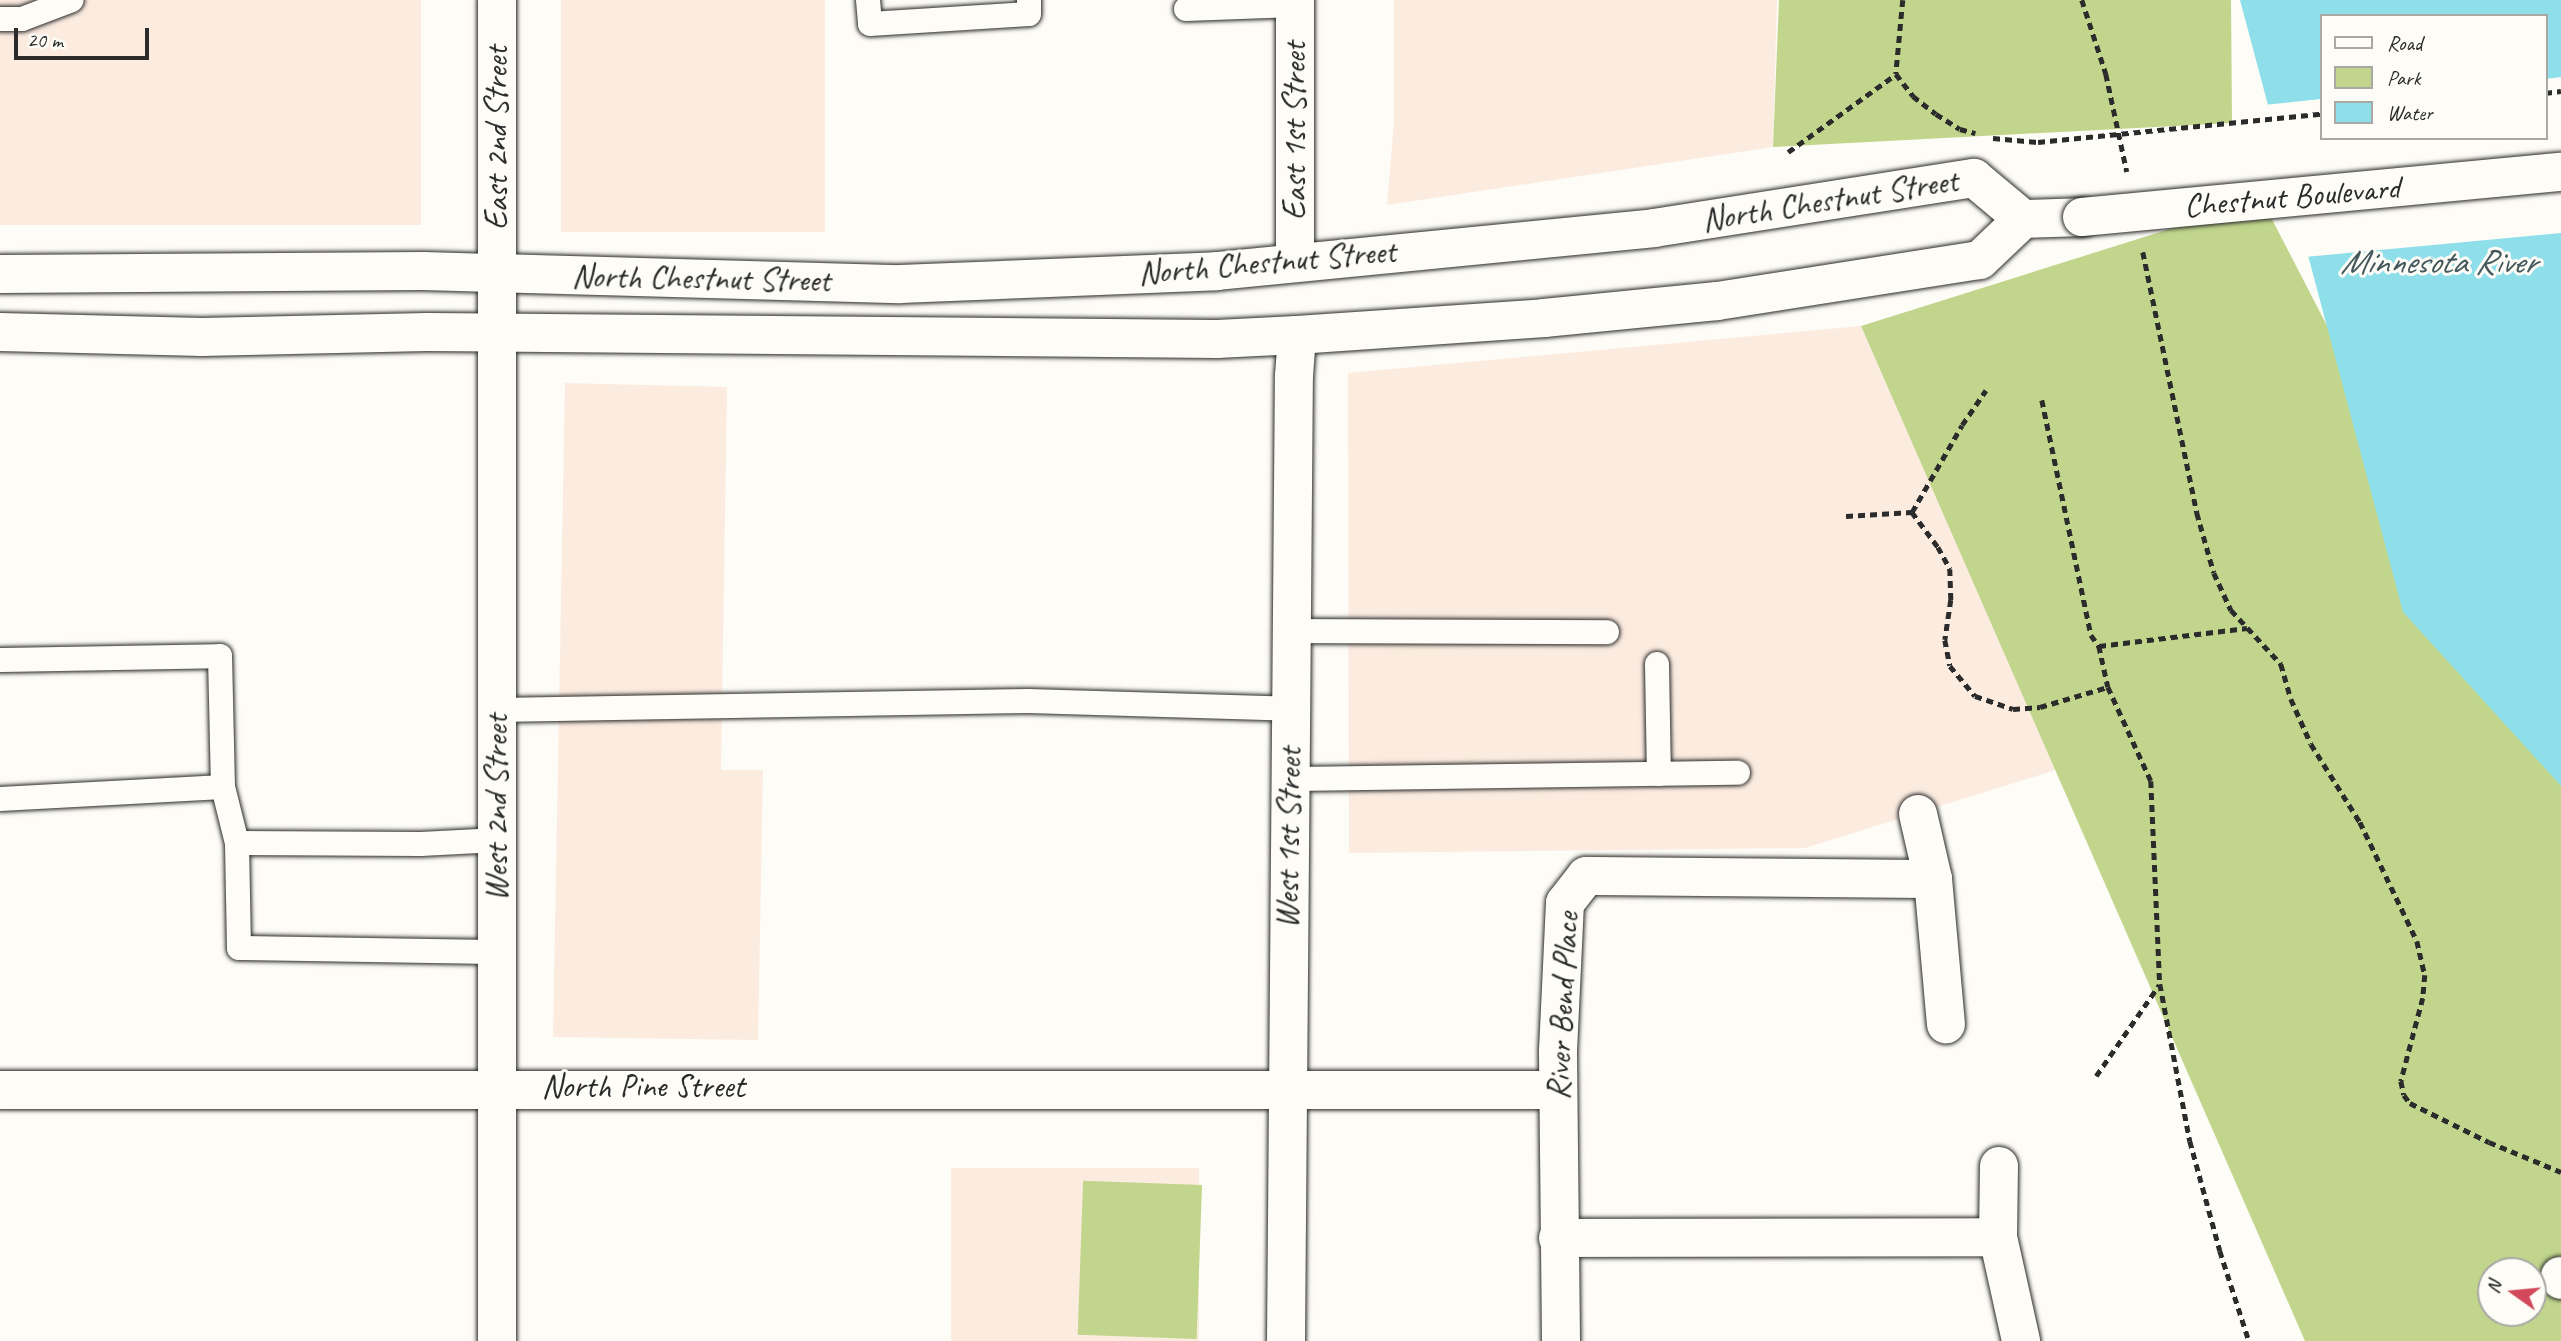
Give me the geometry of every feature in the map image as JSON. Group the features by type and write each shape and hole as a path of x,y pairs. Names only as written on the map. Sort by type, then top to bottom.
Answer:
{"street":[{"name":"East 2nd Street","path":"497,0 497,275"},
{"name":"East 1st Street","path":"1295,3 1295,262"},
{"name":"Chestnut Boulevard","path":"2023,219 2082,217 2561,172"},
{"name":"North Chestnut Street","path":"0,274 423,271 900,284 1217,271 1654,228 1974,178 2023,219 1980,260 1717,301 1544,318 1297,335 1217,339 416,332 202,337 0,332"},
{"name":"West 2nd Street","path":"497,275 497,1341"},
{"name":"West 1st Street","path":"1286,1341 1286,1088 1297,335"},
{"path":"1918,814 1933,879 1946,1024"},
{"name":"River Bend Place","path":"1561,1341 1557,1090 1564,903 1586,876 1933,879"},
{"name":"North Pine Street","path":"0,1090 498,1087 1557,1090"},
{"path":"1999,1166 1998,1237 2021,1341"},
{"path":"1558,1238 1998,1237"}],"lane":[{"path":"0,19 22,19 72,0"},
{"path":"868,0 870,24 1037,9"},
{"path":"1186,9 1295,3"},
{"path":"1291,631 1607,632"},
{"path":"0,660 220,656 223,787 237,843 239,948 497,952"},
{"path":"1657,664 1659,774"},
{"path":"498,710 1028,701 1291,709"},
{"path":"1290,779 1738,773"},
{"path":"0,799 223,787"},
{"path":"237,843 421,844 498,841"}],"path":[{"path":"1903,0 1896,74 1913,96 1936,114 1960,129 1979,135"},
{"path":"2082,0 2106,74 2128,180"},
{"path":"1788,152 1896,74"},
{"path":"1989,138 2038,142 2320,114"},
{"path":"2141,246 2201,525 2214,573 2231,610 2281,664 2291,699 2311,744 2360,822 2417,941 2425,975 2423,998 2401,1081 2404,1095 2410,1102 2489,1142 2561,1172"},
{"path":"1912,512 1962,425 1986,390"},
{"path":"2042,400 2091,635 2099,646 2108,687 2151,781 2160,984 2190,1141 2220,1251 2249,1341"},
{"path":"1846,516 1912,512"},
{"path":"1912,512 1938,547 1950,569 1951,600 1945,640 1950,666 1975,696 2013,709 2040,708 2108,687"},
{"path":"2099,646 2248,628"},
{"path":"2095,1076 2160,984"}],"shaded area":[{"path":"0,0 421,0 421,225 0,225"},
{"path":"561,0 825,0 825,232 561,232"},
{"path":"1394,0 1777,0 1773,147 1387,205 1394,122"},
{"path":"1861,326 2056,770 1805,848 1349,853 1348,373"},
{"path":"565,383 727,387 721,770 763,770 758,1040 553,1037"},
{"path":"951,1168 1199,1168 1199,1341 951,1341"}],"green space":[{"path":"1779,0 2231,0 2232,123 1773,147"},
{"path":"2262,200 2561,778 2561,1341 2305,1341 1861,326"},
{"path":"1083,1181 1202,1185 1197,1339 1078,1335"}],"water":[{"name":"Minnesota River","path":"2240,0 2561,0 2561,786 2403,612"}],"pier":[{"path":"2561,77 2561,233 2305,257 2264,105 2320,99 2320,140 2547,140 2547,79"}]}
